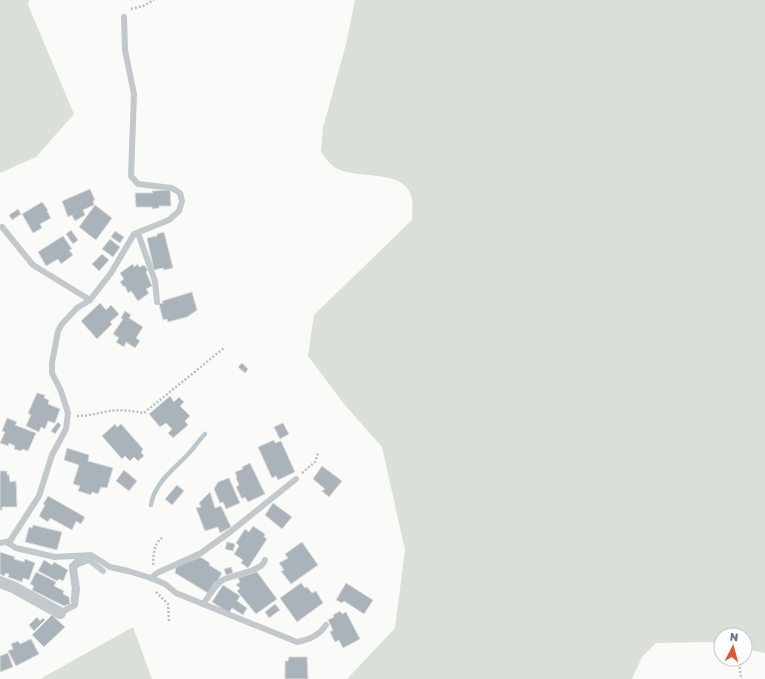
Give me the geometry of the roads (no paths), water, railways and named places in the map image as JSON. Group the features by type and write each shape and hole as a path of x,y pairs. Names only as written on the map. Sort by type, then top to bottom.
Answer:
{"street":[{"path":"0,582 13,587 60,613"}],"lane":[{"path":"3,542 10,541 39,496 52,454 66,429 68,412 61,391 52,373 52,363 58,331 77,308 90,300 111,273 134,234 169,220 179,211 182,201 180,193 172,188 138,184 131,176 134,94 125,50 124,17"},
{"path":"2,227 33,265 90,300"},
{"path":"138,233 155,281 157,302"},
{"path":"153,578 157,573 201,553 230,532 296,479"},
{"path":"3,542 16,548 55,557 88,558 92,556 110,567 153,578 165,584 176,593 297,642 308,640 322,632 326,624"},
{"path":"88,558 103,571"},
{"path":"60,613 75,605 77,589 74,568 88,558"},
{"path":"203,604 222,580 258,567 264,563 265,560"}],"waterway":[{"path":"151,505 153,496 163,480 205,434"},
{"path":"73,601 74,588 71,566 76,561 83,558"}]}
